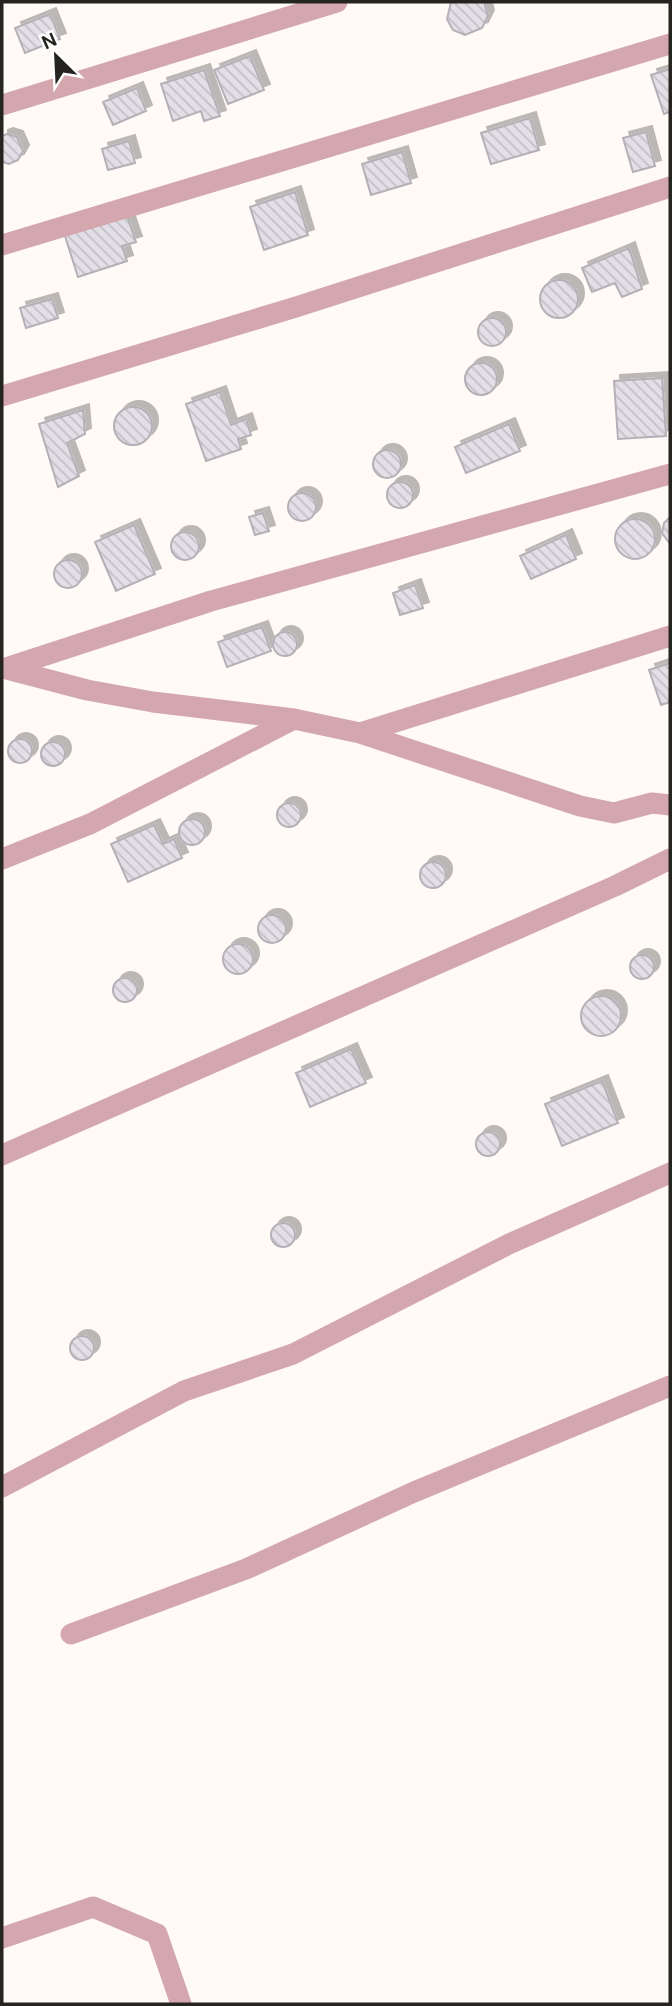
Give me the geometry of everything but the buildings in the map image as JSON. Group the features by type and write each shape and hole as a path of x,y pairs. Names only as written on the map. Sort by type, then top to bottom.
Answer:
{"street":[{"path":"2,105 337,2"},
{"path":"2,245 670,44"},
{"path":"2,396 296,307 670,187"},
{"path":"4,668 211,601 670,474"},
{"path":"360,733 670,636"},
{"path":"4,668 87,690 142,700 295,719 360,733 580,806 614,813 664,801"},
{"path":"2,859 90,824 295,719"},
{"path":"2,1155 615,886 670,859"},
{"path":"2,1487 184,1391 293,1354 509,1244 670,1173"},
{"path":"71,1634 246,1569 414,1492 670,1386"},
{"path":"2,1938 93,1907 157,1934 181,2004"}]}
